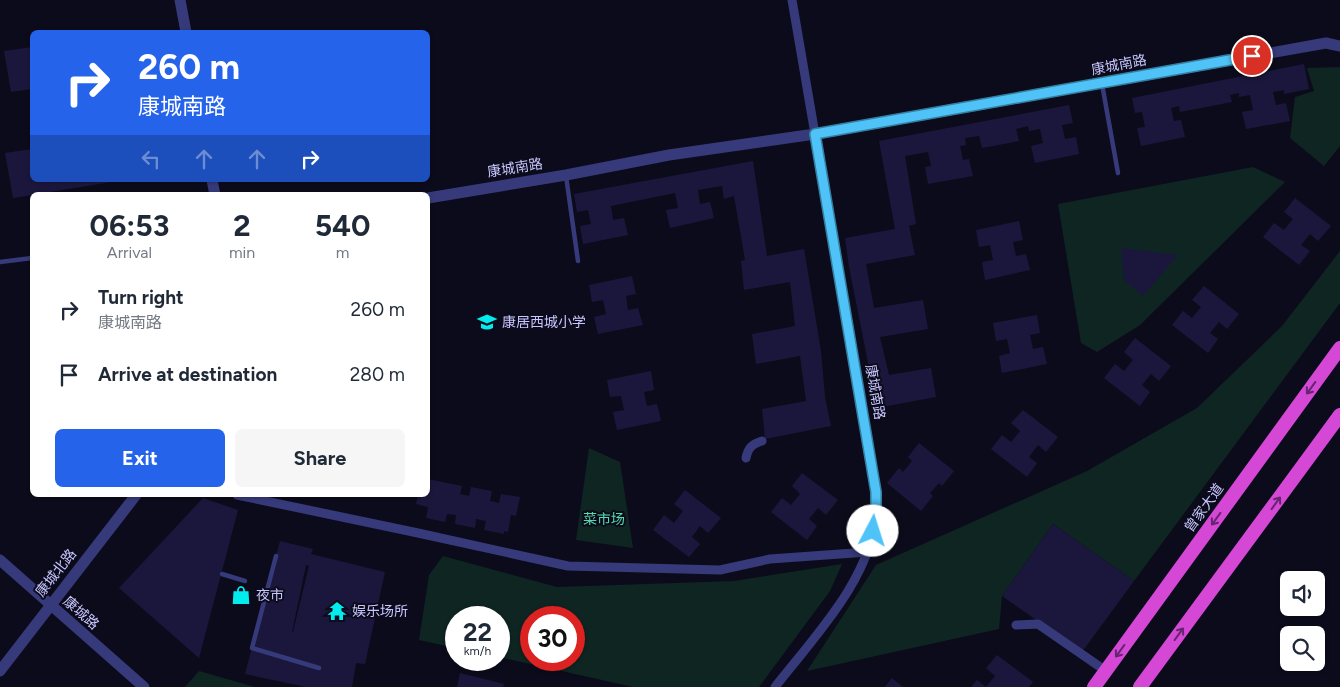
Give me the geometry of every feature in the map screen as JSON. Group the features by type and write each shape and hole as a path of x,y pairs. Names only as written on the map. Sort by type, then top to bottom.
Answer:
{"highway":[{"name":"曾家大道","path":"1094,687 1340,348"},
{"path":"1140,687 1340,415"}],"street":[{"path":"180,0 186,30"},
{"path":"792,0 815,134"},
{"name":"康城南路","path":"430,198 566,175 669,155 815,134 1326,43 1340,46"},
{"name":"康城南路","path":"775,687 843,600 858,575 868,552 875,522 876,492 815,134"},
{"path":"746,458 751,446 762,441"},
{"name":"康城北路","path":"0,671 134,497"},
{"path":"247,497 418,532 568,566 720,570 770,559 868,552"},
{"name":"康城路","path":"0,560 144,687"},
{"path":"1016,625 1038,624 1106,670"}],"lane":[{"path":"1102,84 1118,173"},
{"path":"566,175 578,261"},
{"path":"0,262 30,258"},
{"path":"276,556 252,648 319,668"},
{"path":"222,574 244,581"}],"green space":[{"path":"1340,67 1340,146 1324,166 1290,138 1295,97 1314,91 1307,68"},
{"path":"1253,167 1285,182 1140,325 1097,352 1081,343 1058,204"},
{"path":"1340,251 1340,303 1134,581 1053,524 1002,596 999,629 807,671 876,565 1087,471 1197,408 1282,326"},
{"name":"菜市场","path":"589,448 620,462 633,548 576,540"},
{"path":"443,556 557,587 734,581 842,564 830,591 759,687 633,687 562,671 585,671 585,606 520,606 520,662 510,659 510,606 445,606 445,646 419,640 429,575"},
{"path":"199,671 255,687 185,687"}],"building":[{"path":"30,47 30,89 11,92 4,51"},
{"path":"1304,64 1309,89 1284,94 1284,90 1273,92 1276,105 1286,103 1290,121 1246,129 1242,112 1253,110 1250,95 1239,97 1239,93 1230,95 1232,102 1180,112 1179,106 1171,108 1174,121 1181,120 1185,137 1141,146 1137,128 1145,127 1142,112 1135,113 1132,98"},
{"path":"1069,105 1073,123 1062,125 1065,139 1076,137 1079,154 1035,163 1031,146 1043,143 1040,129 1029,131 1028,126 1016,129 1019,141 982,148 979,136 965,138 966,145 960,146 963,160 969,159 973,176 928,184 925,167 931,166 928,152 905,156 916,224 909,226 915,255 866,264 874,308 923,300 928,329 880,337 889,375 931,368 936,397 877,408 845,238 895,229 879,141"},
{"path":"30,149 30,182 112,182 50,192 30,192 30,195 13,198 5,153"},
{"path":"753,161 767,256 804,249 821,351 825,397 831,426 765,439 762,409 806,401 800,356 756,364 752,334 795,326 790,282 744,290 741,261 745,260 734,196 724,199 722,186 698,190 700,204 710,202 714,218 670,228 666,210 678,208 675,193 611,206 613,220 624,218 628,235 583,244 580,226 591,224 588,210 577,212 574,194"},
{"path":"1295,198 1331,226 1318,241 1310,234 1301,245 1310,251 1299,265 1263,237 1274,223 1284,230 1293,219 1284,212"},
{"path":"1019,221 1023,240 1013,242 1016,256 1026,254 1030,270 985,280 982,262 993,260 990,245 979,247 976,230"},
{"path":"1121,248 1178,255 1143,296 1124,280"},
{"path":"632,276 636,294 626,296 628,310 638,308 643,325 598,334 594,317 606,314 603,300 592,302 589,285"},
{"path":"1204,286 1239,314 1227,329 1219,322 1210,333 1218,339 1208,353 1172,325 1183,311 1192,318 1201,307 1192,300"},
{"path":"1037,315 1040,333 1030,335 1033,349 1043,347 1047,364 1002,373 999,356 1010,353 1007,339 996,341 993,323"},
{"path":"1135,338 1171,366 1159,381 1151,374 1142,385 1150,392 1140,406 1104,378 1115,364 1124,371 1133,360 1124,352"},
{"path":"651,371 654,390 644,392 647,406 657,404 661,421 617,430 613,412 624,410 621,396 610,397 607,380"},
{"path":"1023,410 1058,437 1046,452 1038,445 1029,457 1037,463 1027,477 991,449 1002,435 1011,442 1020,431 1011,423"},
{"path":"919,443 954,471 942,486 939,483 930,493 933,496 921,511 887,483 899,468 903,472 912,461 908,457"},
{"path":"802,473 838,500 826,515 818,508 809,519 817,526 807,540 771,512 782,498 791,505 800,494 792,486"},
{"path":"430,479 462,486 460,494 469,496 471,487 492,491 490,501 499,503 501,494 520,497 516,516 511,515 508,532 504,531 504,534 484,530 486,521 476,519 475,528 455,524 456,515 447,514 445,522 426,518 428,507 416,504 418,497 430,497"},
{"path":"685,490 721,518 708,533 700,526 692,537 700,544 689,557 653,530 664,515 674,523 683,511 674,504"},
{"path":"203,498 238,510 199,658 119,588"},
{"path":"1053,524 1134,581 1082,652 1002,596"},
{"path":"280,541 313,549 311,554 385,572 365,664 356,663 352,687 306,687 245,674","holes":["306,565 309,566 293,632 292,632"]},
{"path":"997,655 1033,682 1029,687 986,687 995,676 986,668"},
{"path":"460,673 504,684 503,687 457,687"},
{"path":"892,678 903,687 885,687"},
{"path":"977,680 986,687 971,687"}],"place":[{"name":"康居西城小学","path":"487,322"},
{"name":"夜市","path":"241,595"},
{"name":"娱乐场所","path":"337,611"}],"route":[{"path":"873,531 876,513 876,492 815,134 1252,56"}]}
